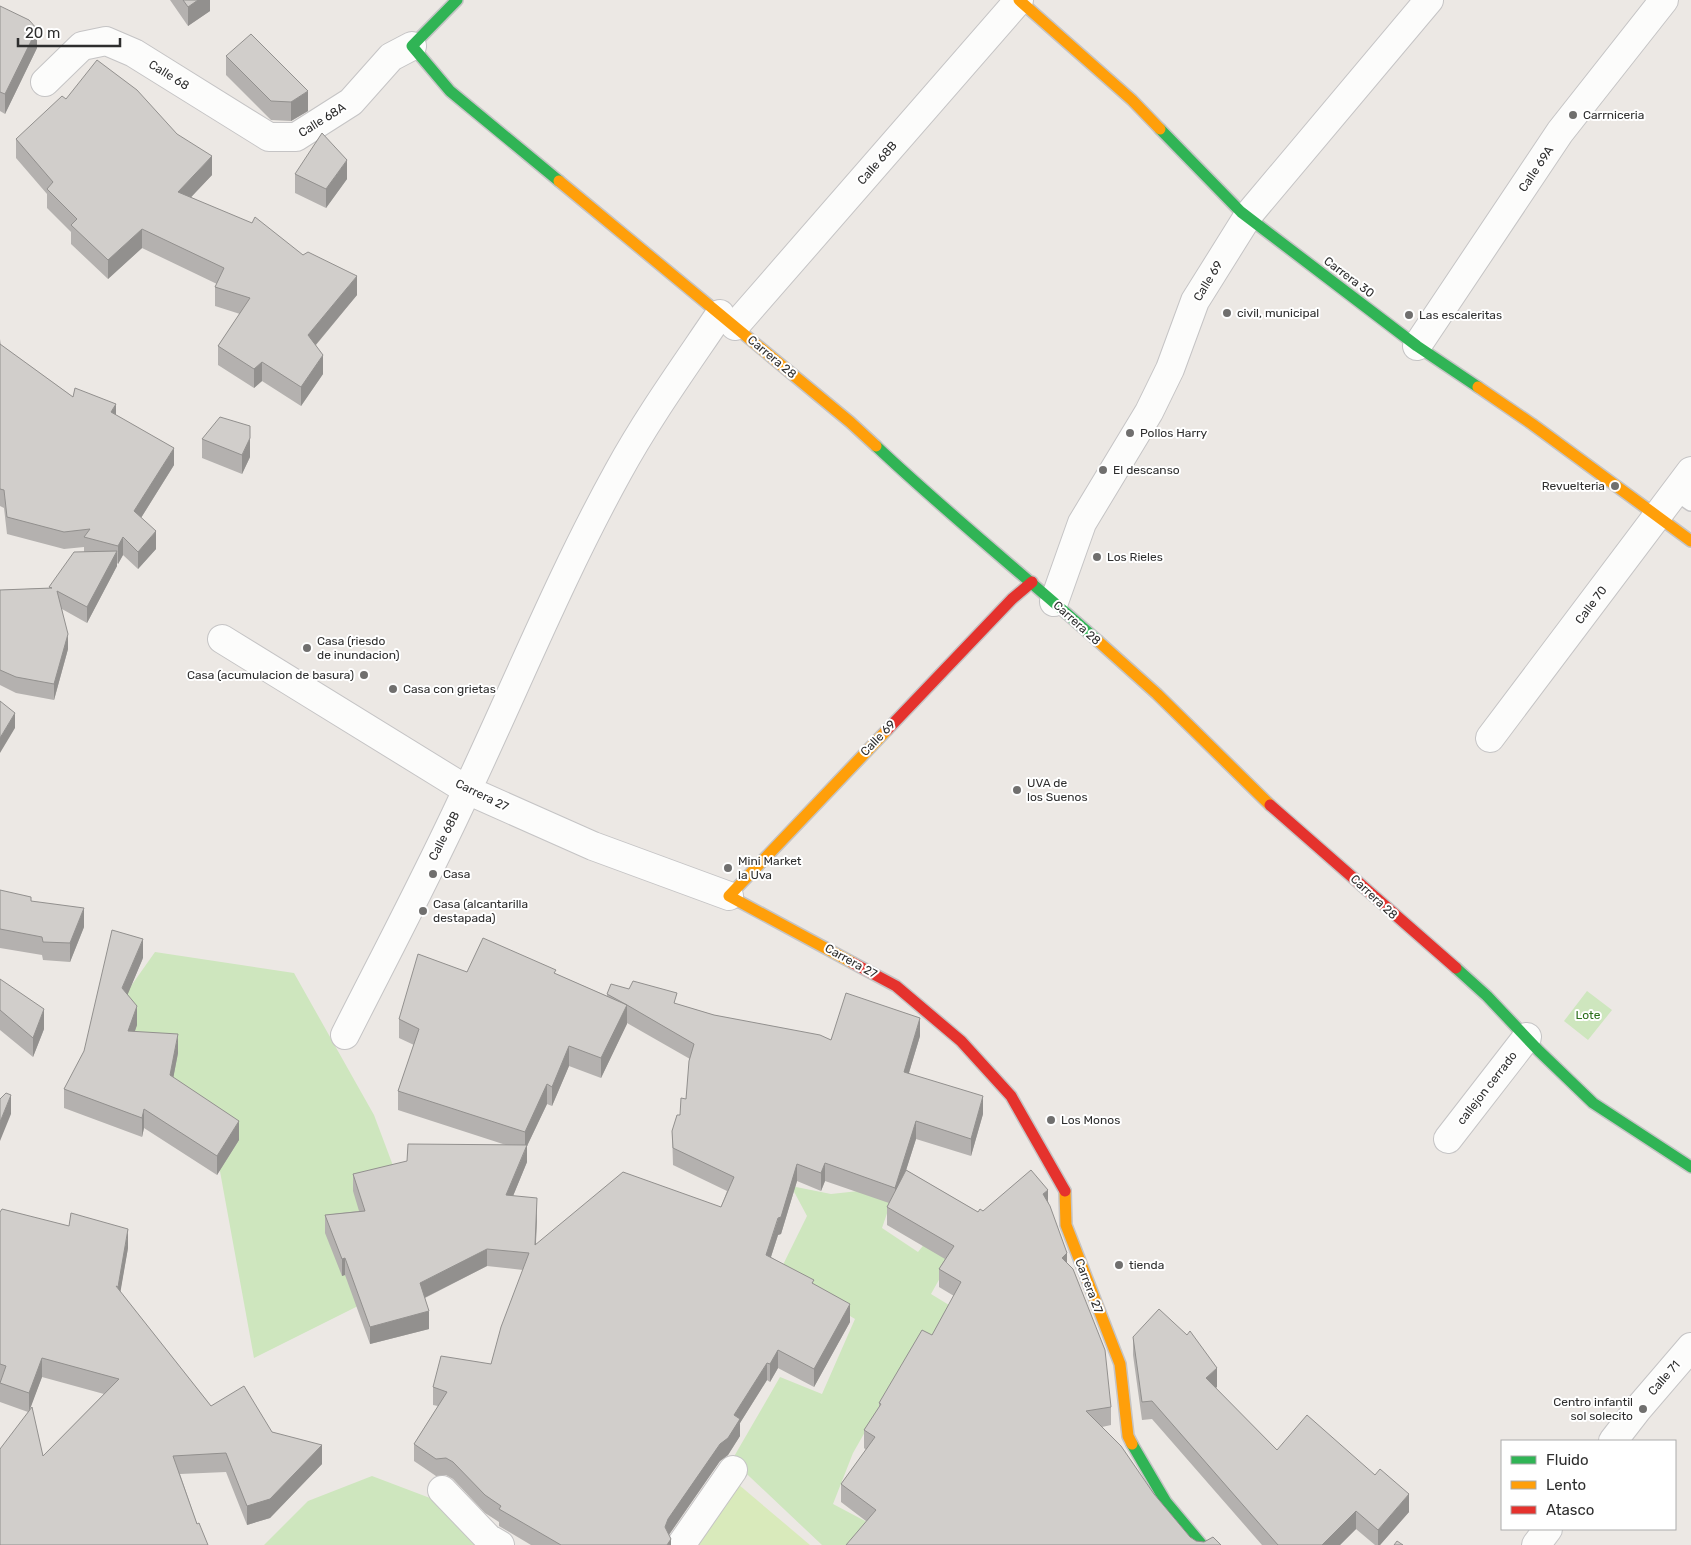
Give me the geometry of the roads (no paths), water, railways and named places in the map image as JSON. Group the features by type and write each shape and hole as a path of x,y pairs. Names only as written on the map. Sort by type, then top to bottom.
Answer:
{"street":[{"name":"Carrera 30","path":"1019,0 1132,100 1248,216 1418,346 1592,466 1691,541"},
{"name":"Calle 68B","path":"345,1035 467,790 575,553 633,446 667,391 728,320 1019,0"},
{"name":"Calle 69","path":"1054,602 1082,523 1149,412 1170,369 1195,301 1248,216 1429,0"},
{"name":"Calle 69A","path":"1418,346 1560,132 1664,0"},
{"name":"Calle 68A","path":"269,137 296,137 351,102 391,57 412,46 447,3"},
{"name":"Calle 68","path":"46,82 82,46 106,40 134,53 269,137"},
{"name":"Carrera 28","path":"412,46 450,91 850,422 941,507 1032,582 1157,694 1254,791 1320,851 1370,891 1390,912 1487,996 1593,1103 1691,1167"},
{"name":"Calle 70","path":"1490,738 1657,517 1683,498 1691,470"},
{"name":"Calle 69","path":"729,896 1012,599 1032,582"},
{"name":"Carrera 27","path":"222,639 467,790 593,846 729,896 896,986 961,1041 1011,1096 1067,1194 1066,1225 1120,1364 1128,1436 1166,1502 1202,1545"},
{"name":"callejon cerrado","path":"1448,1139 1527,1037"},
{"name":"Calle 71","path":"1614,1440 1691,1347"},
{"path":"681,1545 733,1470"},
{"path":"442,1490 488,1538 500,1545"},
{"path":"1536,1545 1547,1530"}],"place":[{"name":"Carrniceria","path":"1573,115"},
{"name":"civil, municipal","path":"1227,313"},
{"name":"Las escaleritas","path":"1409,315"},
{"name":"Pollos Harry","path":"1130,433"},
{"name":"El descanso","path":"1103,470"},
{"name":"Revuelteria","path":"1615,486"},
{"name":"Los Rieles","path":"1097,557"},
{"name":"Casa (riesdo de inundacion)","path":"307,648"},
{"name":"Casa (acumulacion de basura)","path":"364,675"},
{"name":"Casa con grietas","path":"393,689"},
{"name":"UVA de los Suenos","path":"1017,790"},
{"name":"Mini Market la Uva","path":"728,868"},
{"name":"Casa","path":"433,874"},
{"name":"Casa (alcantarilla destapada)","path":"423,911"},
{"name":"Los Monos","path":"1051,1120"},
{"name":"tienda","path":"1119,1265"},
{"name":"Centro infantil sol solecito","path":"1643,1409"}],"park label":[{"name":"Lote","path":"1588,1015"}]}
